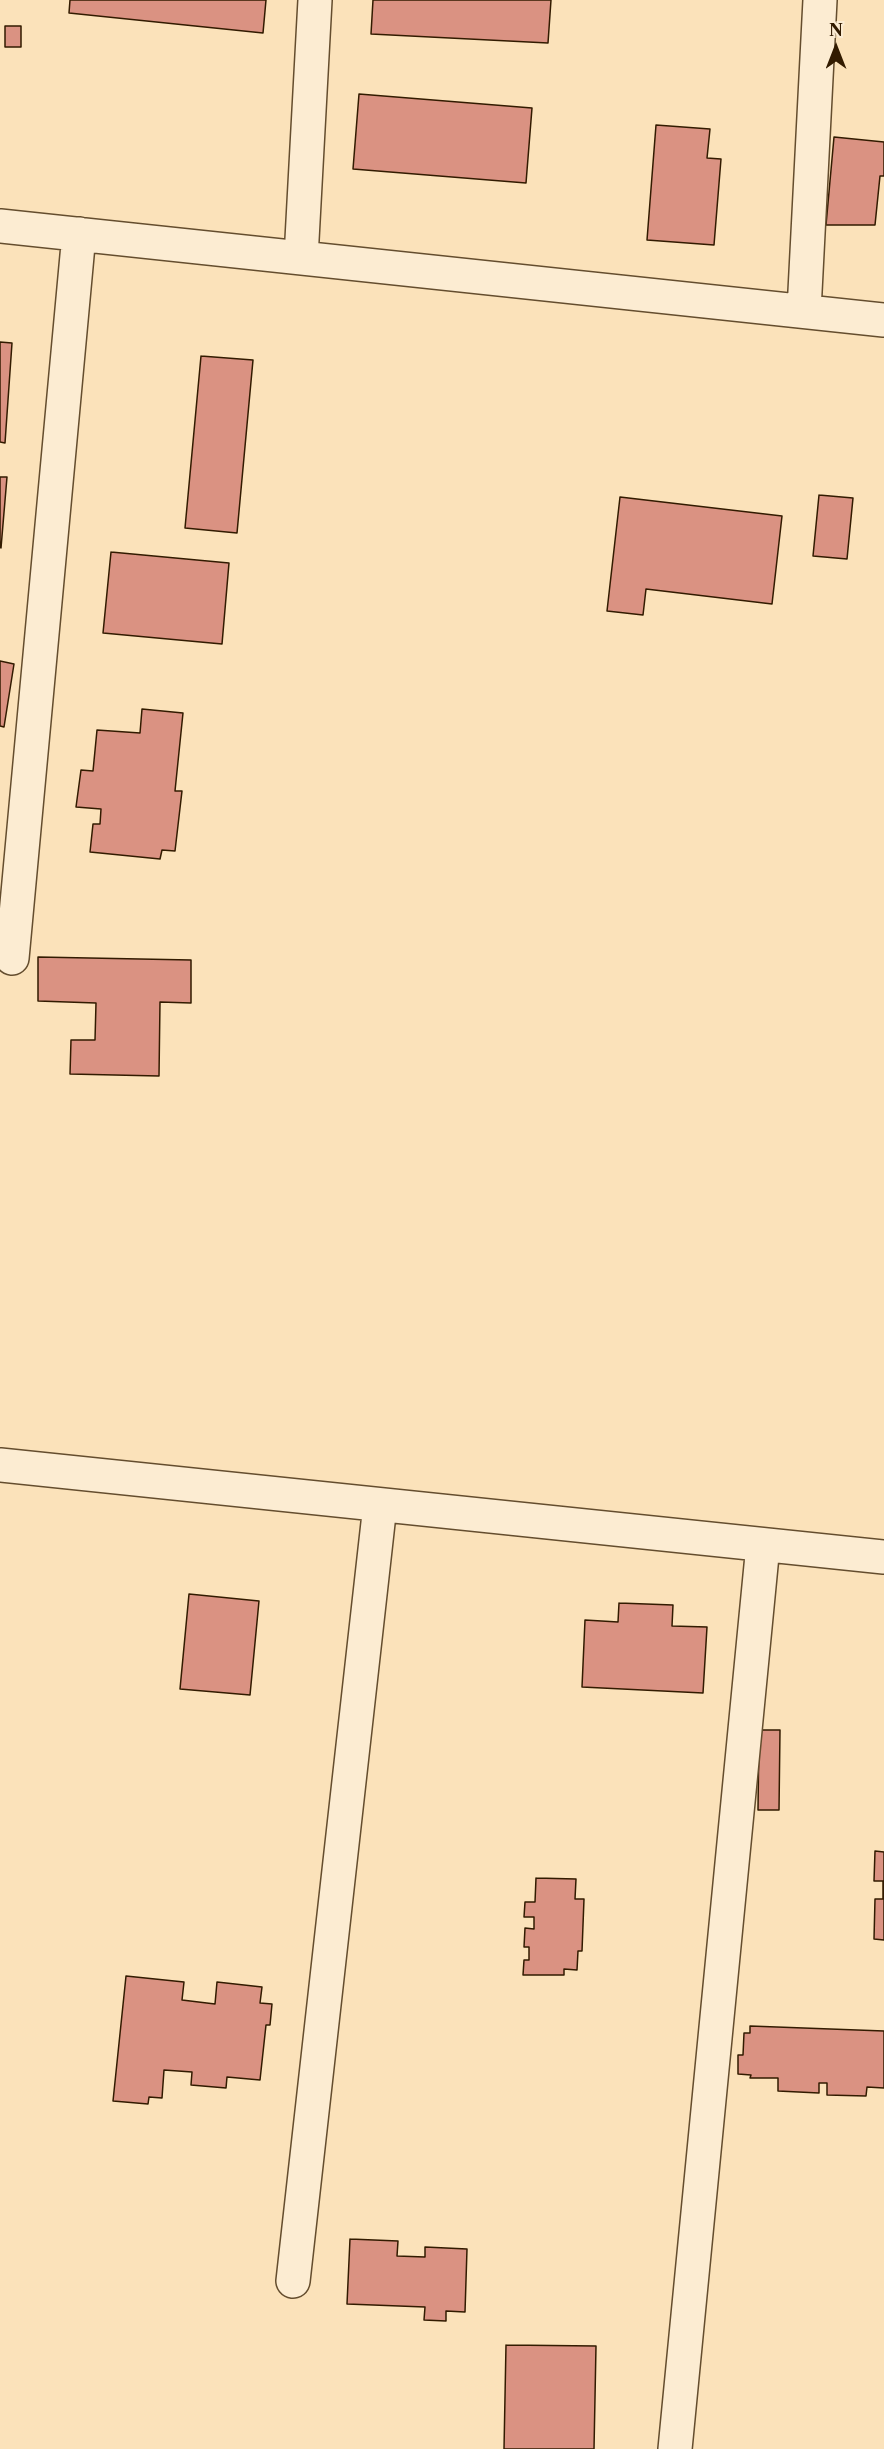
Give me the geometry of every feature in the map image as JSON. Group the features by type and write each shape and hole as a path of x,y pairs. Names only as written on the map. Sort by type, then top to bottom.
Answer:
{"street":[{"path":"301,258 315,0"},
{"path":"804,311 820,0"},
{"path":"0,226 884,320"},
{"path":"12,958 79,234"},
{"path":"0,1466 884,1557"},
{"path":"293,2281 380,1505"},
{"path":"675,2449 762,1545"}],"building":[{"path":"70,0 266,0 263,33 69,13"},
{"path":"373,0 551,0 548,43 371,34"},
{"path":"5,26 21,26 21,47 5,47"},
{"path":"359,94 532,108 526,183 353,169"},
{"path":"656,125 710,129 707,158 721,159 714,245 647,240"},
{"path":"834,137 884,142 884,176 880,176 875,225 826,225"},
{"path":"0,342 12,343 5,443 0,442"},
{"path":"201,356 253,360 237,533 185,528"},
{"path":"0,477 7,477 1,548 0,547"},
{"path":"819,495 853,498 847,559 813,556"},
{"path":"620,497 782,516 772,604 646,589 643,615 607,611"},
{"path":"111,552 229,563 222,644 103,633"},
{"path":"0,661 14,664 4,727 0,726"},
{"path":"142,709 183,713 175,791 182,791 175,851 162,850 160,859 90,852 93,824 100,824 101,809 76,807 81,770 93,771 97,730 140,733"},
{"path":"38,957 191,960 191,1003 160,1002 159,1076 70,1074 71,1040 95,1040 96,1003 38,1001"},
{"path":"189,1594 259,1601 250,1695 180,1689"},
{"path":"619,1603 673,1605 672,1626 707,1627 703,1693 582,1687 585,1620 618,1622"},
{"path":"759,1730 780,1730 779,1810 758,1810"},
{"path":"875,1851 884,1852 884,1940 874,1939 875,1899 883,1899 883,1881 874,1881"},
{"path":"536,1878 576,1879 575,1899 584,1899 582,1951 578,1951 577,1970 564,1969 564,1975 523,1975 524,1960 529,1960 529,1947 524,1947 525,1928 534,1929 534,1917 524,1917 525,1902 535,1902"},
{"path":"126,1976 184,1982 182,2000 215,2004 217,1982 262,1987 260,2003 272,2004 270,2025 266,2025 260,2080 227,2077 226,2088 191,2085 192,2072 164,2070 162,2098 149,2097 148,2104 113,2101"},
{"path":"750,2026 884,2031 884,2088 867,2087 866,2096 827,2095 827,2083 819,2083 819,2093 778,2091 778,2078 750,2078 751,2075 738,2074 738,2055 743,2055 744,2033 750,2033"},
{"path":"350,2239 398,2241 397,2256 425,2257 425,2247 467,2249 465,2312 446,2311 446,2321 424,2320 425,2307 347,2304"},
{"path":"506,2345 596,2346 594,2449 504,2449"}]}
